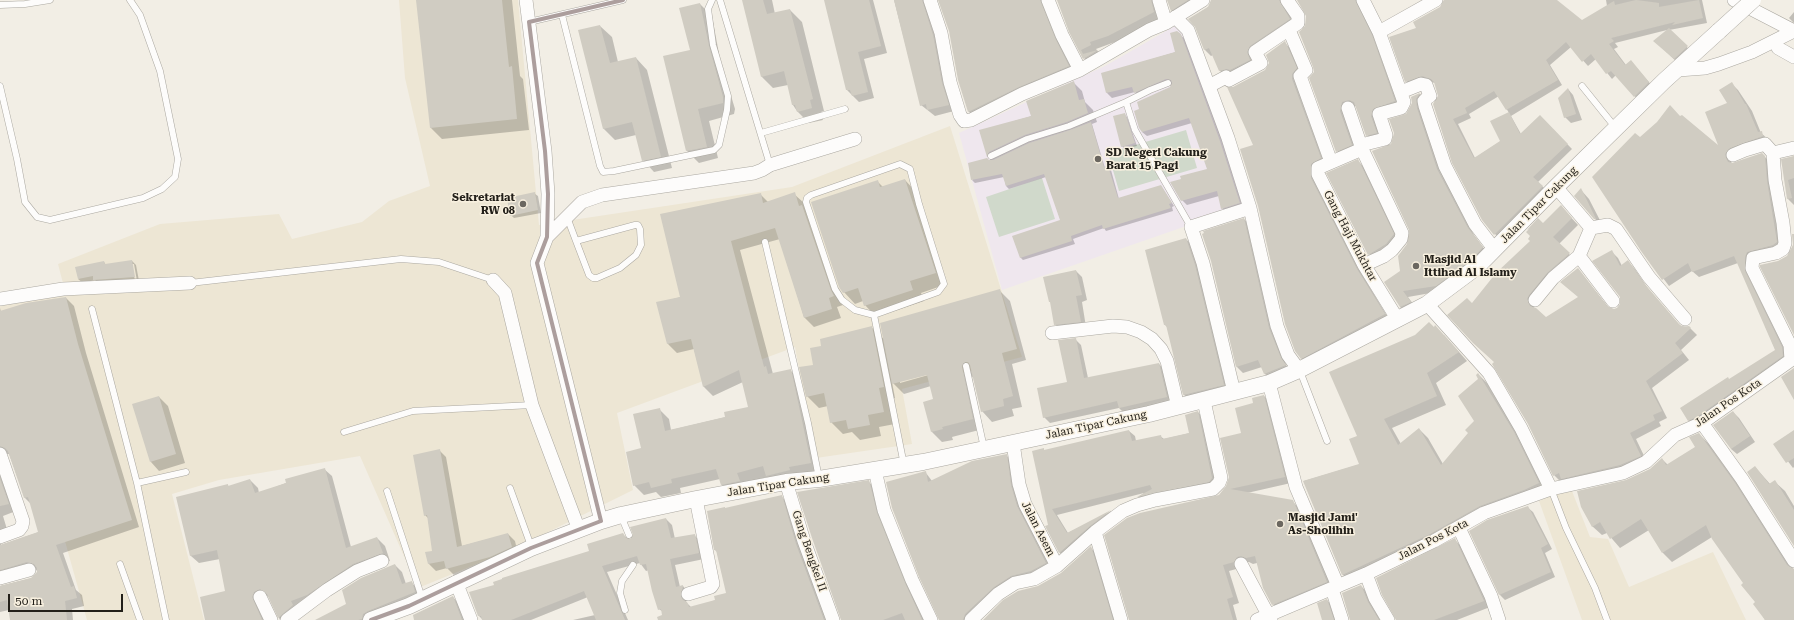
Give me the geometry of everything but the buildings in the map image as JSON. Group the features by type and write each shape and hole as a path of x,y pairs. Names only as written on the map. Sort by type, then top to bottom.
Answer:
{"street":[{"path":"526,0 548,194 547,237 537,263 601,521"},
{"path":"930,0 941,33 950,82 960,115 964,122 971,120 1022,94 1080,70 1149,30 1171,20 1203,0"},
{"path":"1048,0 1062,35 1080,70"},
{"path":"1159,0 1171,20 1188,30 1228,138 1250,208 1278,332 1288,355 1299,370"},
{"path":"1209,86 1226,77 1228,80 1261,63 1255,52 1298,23 1298,16 1287,0"},
{"path":"1289,30 1306,70 1300,76 1331,162 1361,147 1386,138 1379,114 1401,108 1404,102 1379,32 1363,0"},
{"path":"1379,32 1436,0"},
{"path":"1734,0 1794,31"},
{"name":"Jalan Tipar Cakung","path":"371,620 422,600 456,582 531,548 601,521 621,515 786,482 819,479 875,470 984,450 1204,401 1269,383 1299,370 1398,320 1426,304 1478,266 1556,187 1753,0"},
{"path":"1678,70 1705,68 1719,64 1752,52 1794,31"},
{"path":"1778,48 1794,57"},
{"path":"1401,92 1422,84 1426,85 1430,96 1424,102 1445,166 1475,224 1494,250"},
{"path":"1348,108 1361,147 1402,234 1401,239 1392,250 1384,256 1364,265"},
{"path":"547,237 566,216 582,202 602,195 754,173 770,165 855,139"},
{"path":"1732,155 1765,144 1773,153 1794,148"},
{"name":"Jalan Pos Kota","path":"1257,620 1270,618 1366,574 1459,528 1484,513 1551,489 1623,473 1646,462 1675,435 1702,423 1791,360 1790,345 1752,268 1753,258 1776,253 1783,249 1783,223 1775,180 1773,153"},
{"name":"Gang Haji Mukhtar","path":"1331,162 1318,168 1318,171 1364,265 1398,320"},
{"path":"1556,187 1591,228"},
{"path":"1234,392 1203,263 1191,227 1250,208"},
{"path":"1591,228 1608,225 1616,229 1650,277 1685,319"},
{"path":"1536,300 1553,278 1579,256 1591,228"},
{"path":"1579,256 1613,301"},
{"path":"493,280 505,293 532,405 578,530"},
{"path":"0,299 62,289 190,283"},
{"path":"1426,304 1489,373 1521,428 1551,489"},
{"path":"1052,333 1113,326 1127,327 1142,332 1156,344 1167,360 1178,407"},
{"path":"1269,383 1296,487 1335,587 1342,620"},
{"path":"971,620 993,599 1015,583 1034,580 1058,566 1095,532 1123,511 1137,505 1213,489 1219,483 1221,478 1204,401"},
{"path":"1702,423 1742,479 1794,561"},
{"name":"Jalan Asem","path":"1013,443 1019,484 1025,504 1058,566"},
{"path":"0,454 22,521 22,526 20,530 0,537"},
{"path":"875,470 884,510 912,580 931,620"},
{"name":"Gang Bengkel II","path":"786,482 804,541 833,620"},
{"path":"688,594 711,587 713,584 696,499"},
{"path":"1459,528 1492,596 1499,620"},
{"path":"1095,532 1121,620"},
{"path":"287,620 327,590 357,571 382,561"},
{"path":"1241,564 1270,618"},
{"path":"0,578 29,570"},
{"path":"1366,574 1375,598 1388,620"},
{"path":"456,582 471,620"},
{"path":"260,597 271,620"}],"lane":[{"path":"0,5 25,4 50,0"},
{"path":"0,86 18,159 25,202 37,217 50,220 143,198 162,189 175,177 178,159 160,71 140,14 130,0"},
{"path":"529,22 623,0"},
{"path":"562,15 600,166 603,172 614,171 714,150 720,145 727,110 728,96 713,45 708,9 712,0"},
{"path":"720,0 770,165"},
{"path":"991,156 1041,133 1069,126 1168,83"},
{"path":"1582,86 1616,129"},
{"path":"1126,102 1135,130 1191,227"},
{"path":"761,133 845,109"},
{"path":"900,164 910,169 919,204 944,284 938,292 874,315 855,310 842,300 835,290 806,202 807,198 811,195 900,164"},
{"path":"566,216 589,275 592,278 597,278 620,268 636,255 641,245 640,229 638,225 576,241"},
{"path":"765,242 808,423 819,479"},
{"path":"190,283 401,259 439,262 493,280"},
{"path":"92,309 137,483 166,620"},
{"path":"874,315 904,464"},
{"path":"966,366 984,450"},
{"path":"1299,370 1327,441"},
{"path":"344,432 413,411 532,405"},
{"path":"137,483 186,472"},
{"path":"510,488 531,548"},
{"path":"1551,489 1566,528 1595,588 1607,620"},
{"path":"387,491 422,600"},
{"path":"621,515 629,535"},
{"path":"120,564 140,620"},
{"path":"625,610 620,593 622,581 633,565"}],"shaded area":[{"path":"399,0 518,0 539,225 792,187 950,126 1022,357 902,389 912,444 816,458 795,347 617,413 633,490 514,549 418,588 360,456 219,480 172,494 204,620 87,620 0,309 0,302 65,291 58,264 160,224 279,214 292,239 362,222 389,201 430,186 405,78"},
{"name":"SD Negeri Cakung Barat 15 Pagi","path":"1180,23 1239,185 1244,206 1002,290 959,133 1105,66"},
{"path":"1570,486 1590,537 1608,539 1629,587 1713,552 1746,620 1582,620 1539,501"}],"green space":[{"path":"1186,130 1197,168 1119,191 1108,153"},
{"path":"1042,178 1055,219 999,237 986,197"}],"transit line":[{"path":"529,22 623,0"},
{"path":"529,22 545,151 548,194 547,237 537,263 601,521"},
{"path":"371,620 409,606 531,548 601,521"}],"place":[{"name":"SD Negeri Cakung Barat 15 Pagi","path":"1098,159"},
{"name":"Sekretariat RW 08","path":"523,204"},
{"name":"Masjid Al Ittihad Al Islamy","path":"1416,266"},
{"name":"Masjid Jami' As-Sholihin","path":"1280,524"}]}
